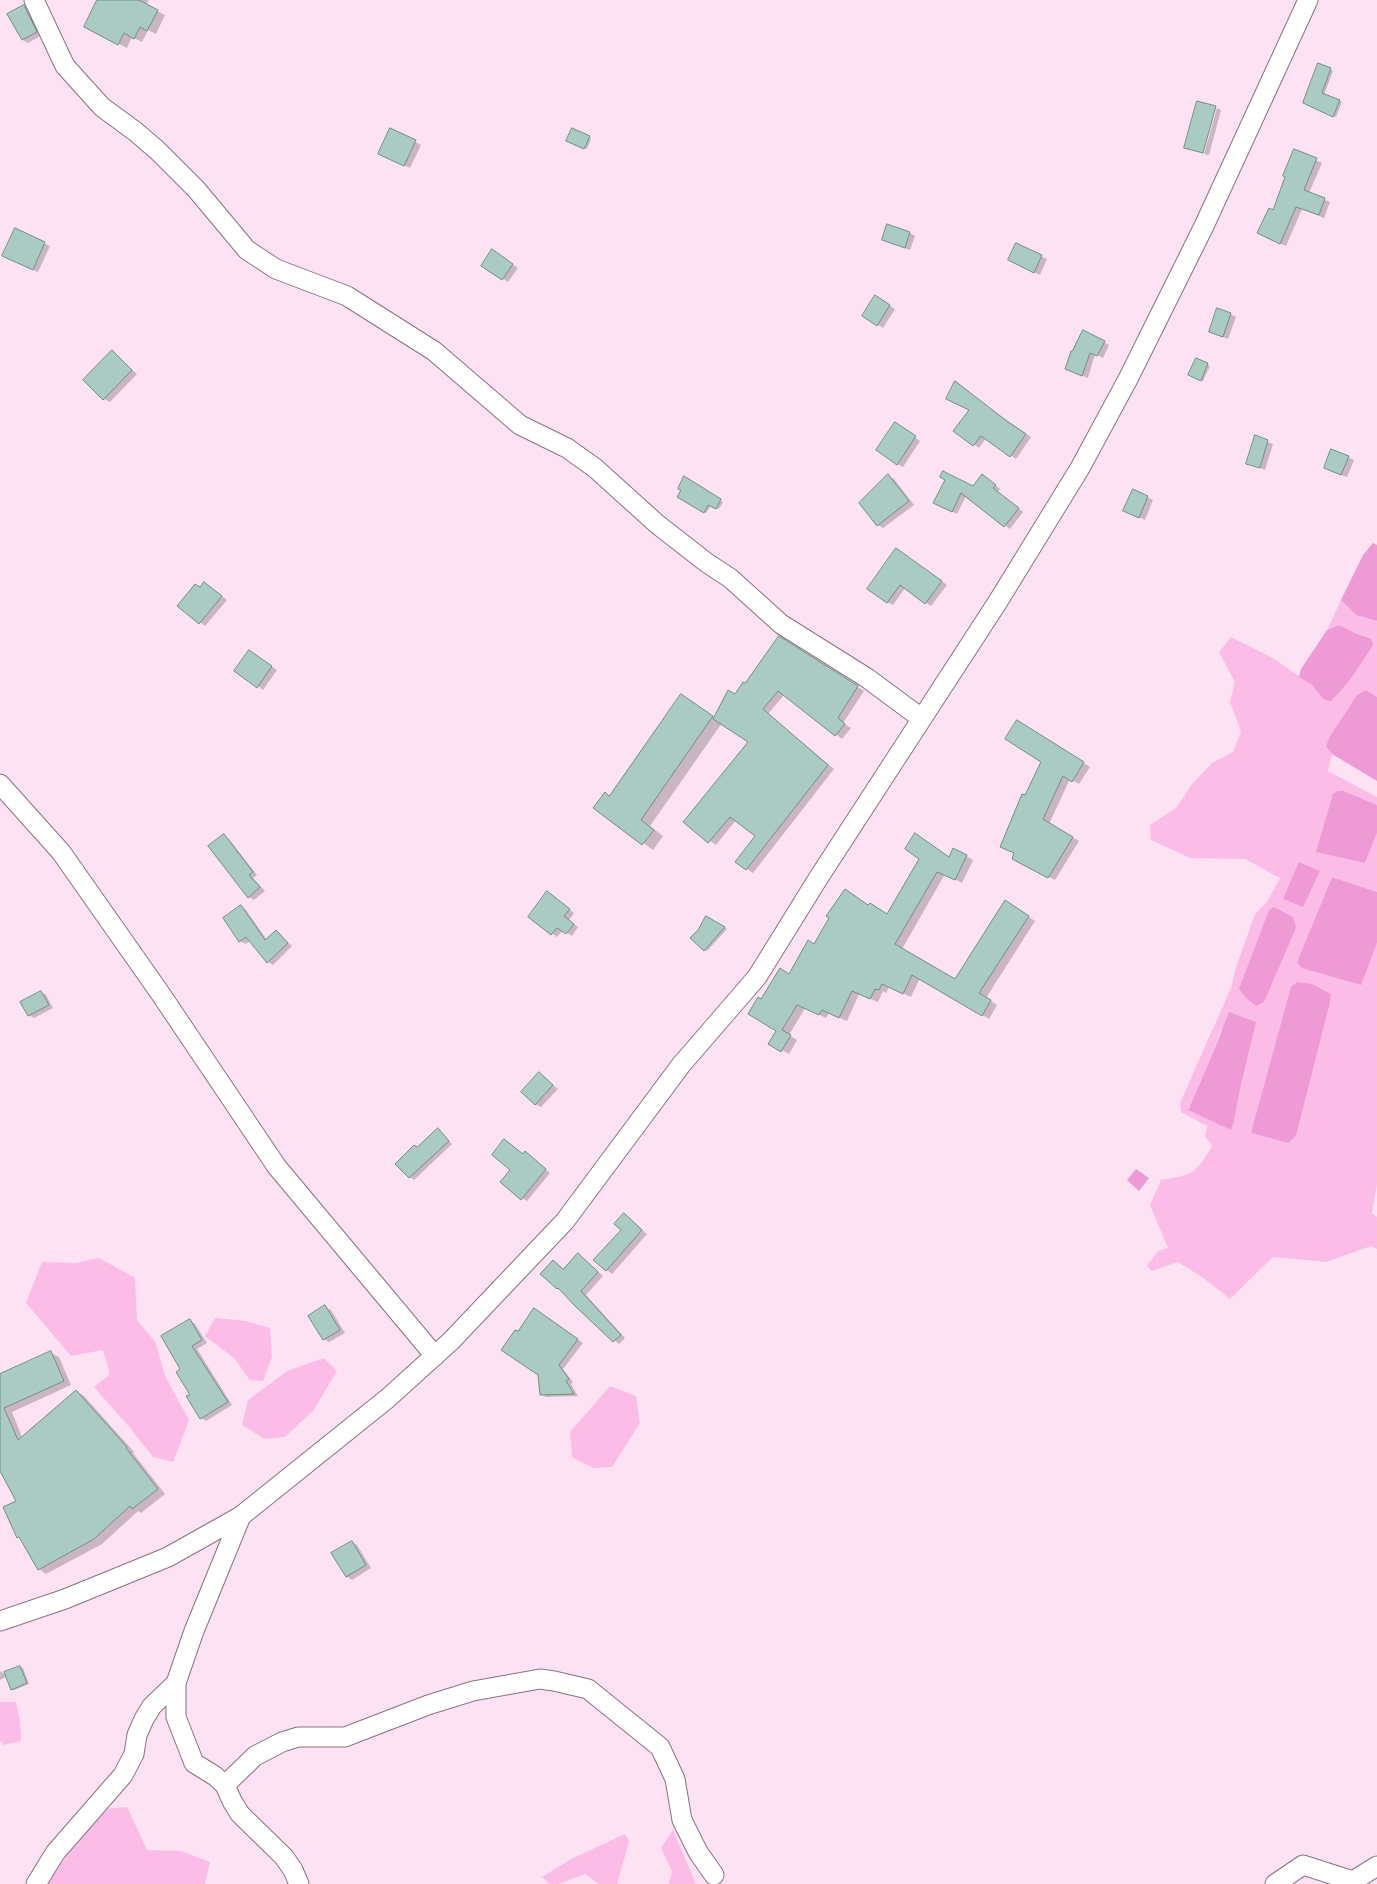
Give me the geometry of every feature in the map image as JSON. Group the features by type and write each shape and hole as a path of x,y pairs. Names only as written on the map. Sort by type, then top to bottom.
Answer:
{"street":[{"path":"34,0 65,66 102,107 158,151 196,189 248,250 276,269 347,296 434,351 520,425 567,448 595,468 657,524 707,564 730,578 781,624 867,678 921,718"},
{"path":"0,1621 65,1599 168,1557 242,1516 388,1398 435,1356 565,1221 680,1065 757,977 921,718 997,603 1080,468 1128,379 1204,226 1308,0"},
{"path":"0,784 61,852 160,993 277,1167 435,1356"},
{"path":"242,1516 194,1630 176,1683 176,1717 194,1763 215,1776 225,1786 240,1814 284,1857 293,1870 299,1884"},
{"path":"225,1786 255,1756 298,1736 345,1737 473,1690 540,1679 554,1681 588,1688 660,1747 676,1778 682,1820 698,1852 714,1875"},
{"path":"36,1884 55,1853 123,1775 134,1754 137,1735 144,1719 152,1706 176,1683"},
{"path":"1275,1884 1303,1865 1353,1881 1377,1866"}],"shaded area":[{"path":"1373,543 1377,545 1376,621 1356,615 1341,600 1363,555"},
{"path":"1341,600 1356,615 1377,620 1377,697 1366,690 1326,747 1332,754 1328,771 1377,797 1377,805 1344,791 1365,863 1377,833 1377,892 1332,877 1297,962 1360,985 1377,943 1377,1184 1372,1213 1377,1217 1377,1249 1371,1246 1326,1262 1273,1257 1230,1299 1202,1277 1178,1262 1152,1271 1147,1266 1158,1251 1168,1248 1150,1205 1161,1180 1180,1177 1192,1172 1202,1162 1212,1146 1205,1136 1207,1126 1181,1112 1180,1103 1231,988 1236,967 1255,914 1267,902 1280,878 1245,859 1190,858 1151,840 1150,825 1177,807 1192,784 1212,763 1233,752 1241,731 1230,702 1235,682 1219,652 1231,637 1271,657 1312,685 1324,700 1371,637 1357,634 1339,625 1327,630","holes":["1329,1007 1296,1136 1288,1143 1251,1133","1221,1029 1242,1080 1234,1121 1230,1129 1188,1109 1210,1060"]},
{"path":"1339,625 1357,634 1371,638 1373,645 1354,674 1337,695 1331,701 1324,700 1312,685 1299,677 1301,669 1327,630"},
{"path":"1366,690 1377,697 1377,781 1332,754 1326,747 1329,738 1357,695"},
{"path":"1338,791 1344,791 1377,805 1377,833 1365,863 1316,852 1333,794"},
{"path":"1299,862 1320,871 1303,907 1283,899"},
{"path":"1332,877 1377,892 1377,943 1361,985 1302,968 1297,962"},
{"path":"1274,907 1293,917 1296,928 1264,1002 1256,1006 1239,989 1269,910"},
{"path":"1297,982 1312,984 1331,994 1296,1136 1288,1143 1251,1133 1291,987"},
{"path":"1229,1012 1256,1022 1231,1130 1188,1110"},
{"path":"1136,1169 1149,1178 1139,1191 1127,1180"},
{"path":"99,1258 135,1278 137,1320 156,1343 165,1376 189,1420 173,1462 153,1457 94,1387 110,1374 103,1350 71,1356 26,1303 42,1262 76,1263"},
{"path":"215,1318 246,1321 270,1328 272,1357 263,1381 250,1380 234,1358 205,1336"},
{"path":"324,1358 337,1371 313,1411 285,1437 265,1439 242,1425 248,1400 287,1371"},
{"path":"610,1386 636,1396 640,1423 612,1467 593,1468 572,1457 570,1432"},
{"path":"0,1702 16,1702 21,1741 4,1745 0,1741"},
{"path":"127,1807 147,1850 181,1851 210,1862 205,1884 48,1884 58,1867 106,1809"},
{"path":"673,1830 696,1884 669,1884 672,1871 661,1848"},
{"path":"625,1834 629,1842 617,1884 599,1884 585,1874 558,1884 550,1884 542,1877 571,1859"}],"building":[{"path":"97,0 139,0 158,10 147,31 140,27 134,39 124,33 118,45 84,27"},
{"path":"24,5 37,32 22,40 7,14"},
{"path":"1318,63 1331,68 1322,93 1340,100 1333,117 1303,103"},
{"path":"1197,101 1216,106 1203,153 1184,148"},
{"path":"390,128 416,140 404,166 378,154"},
{"path":"572,128 590,136 584,149 566,141"},
{"path":"1294,149 1317,158 1304,190 1325,198 1319,215 1296,207 1280,244 1257,233 1269,208 1273,210 1285,177 1283,176"},
{"path":"887,224 910,232 905,248 882,240"},
{"path":"15,228 45,242 33,270 2,256"},
{"path":"1016,243 1042,255 1034,273 1008,260"},
{"path":"492,249 513,264 502,280 481,266"},
{"path":"875,295 890,305 877,326 862,316"},
{"path":"1217,308 1231,313 1223,337 1209,332"},
{"path":"1083,330 1105,341 1097,356 1090,353 1082,376 1065,369 1071,351"},
{"path":"112,350 132,370 103,400 83,380"},
{"path":"1196,358 1208,363 1201,381 1188,375"},
{"path":"955,381 1026,434 1010,457 981,436 973,446 953,431 969,410 946,399"},
{"path":"895,422 916,436 897,465 876,450"},
{"path":"1255,435 1268,440 1260,468 1246,464"},
{"path":"1331,449 1349,456 1341,475 1324,468"},
{"path":"943,471 973,486 982,474 996,485 993,488 1019,508 1004,527 961,493 952,512 933,503 945,480 940,477"},
{"path":"888,474 909,501 877,526 859,503"},
{"path":"684,476 721,499 716,509 708,505 704,513 677,497 681,490 678,489"},
{"path":"1133,489 1148,496 1139,518 1123,511"},
{"path":"896,548 942,581 925,604 900,585 887,603 867,589"},
{"path":"204,582 222,596 199,624 177,606 195,584 200,587"},
{"path":"779,636 858,686 838,718 845,724 835,736 778,691 763,709 828,765 746,870 735,862 755,836 730,817 708,843 683,822 748,742 713,719 728,690 735,694"},
{"path":"249,650 272,666 257,688 234,671"},
{"path":"681,694 713,716 641,820 654,830 642,845 593,808 605,792 609,796"},
{"path":"1017,720 1084,762 1072,782 1063,776 1043,819 1073,837 1048,878 1012,859 1014,853 1000,847 1022,794 1025,795 1041,762 1005,739"},
{"path":"915,833 949,857 953,848 967,855 955,880 937,872 895,944 955,979 1005,900 1029,916 979,993 991,1000 982,1016 912,975 903,994 882,984 879,990 875,989 870,999 852,991 839,1018 822,1010 819,1015 797,1005 782,1030 791,1035 781,1052 768,1044 776,1031 748,1014 758,997 761,999 780,968 789,974 808,940 814,944 829,918 826,916 845,889 868,905 870,903 887,914 919,859 905,849"},
{"path":"224,834 253,872 249,875 260,887 248,898 208,846"},
{"path":"547,891 570,909 564,916 574,924 566,934 557,928 551,935 528,917"},
{"path":"241,905 265,940 276,930 288,943 267,963 246,937 239,942 223,918"},
{"path":"706,916 725,927 704,951 690,938 698,930"},
{"path":"41,991 49,1005 28,1016 20,1002"},
{"path":"539,1072 553,1085 535,1105 521,1092"},
{"path":"438,1128 449,1141 409,1178 395,1164 414,1145 417,1147"},
{"path":"504,1139 523,1154 525,1151 546,1169 521,1200 500,1182 510,1170 492,1155"},
{"path":"624,1213 642,1230 606,1271 593,1260 621,1230 614,1224"},
{"path":"578,1253 598,1272 581,1291 621,1335 613,1342 558,1288 540,1274 553,1260 563,1269"},
{"path":"325,1305 340,1330 323,1340 308,1316"},
{"path":"534,1308 578,1339 559,1365 569,1379 566,1381 574,1394 540,1395 538,1375 501,1350 515,1330 518,1331"},
{"path":"190,1319 202,1340 192,1346 228,1402 200,1419 186,1396 190,1395 176,1372 180,1369 161,1336"},
{"path":"51,1351 64,1381 4,1408 18,1440 76,1390 127,1447 158,1489 132,1509 130,1506 94,1539 38,1570 19,1537 17,1538 3,1507 16,1501 0,1471 0,1374"},
{"path":"352,1541 366,1565 346,1577 331,1553"},
{"path":"20,1666 27,1683 11,1690 4,1672"}]}
